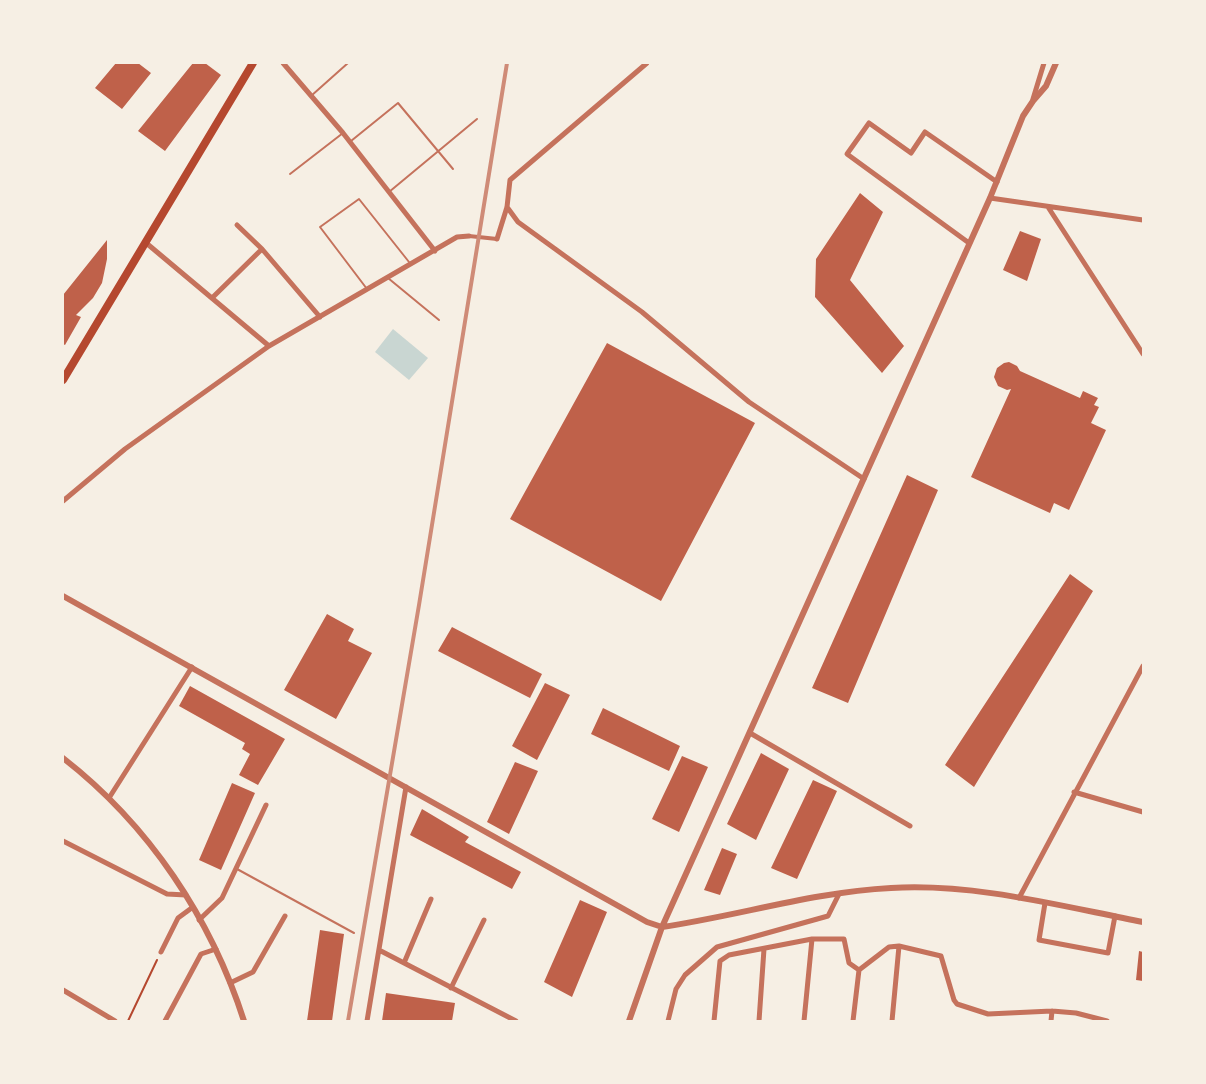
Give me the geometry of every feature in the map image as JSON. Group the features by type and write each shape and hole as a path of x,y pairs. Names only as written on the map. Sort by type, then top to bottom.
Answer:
{"main road":[{"path":"63,380 253,63"}],"street":[{"path":"283,63 343,133 435,251"},
{"path":"63,501 125,449 269,346 457,237 497,239 507,207 510,180 647,63"},
{"path":"1033,101 1044,63"},
{"path":"629,1021 662,927 990,198 1023,116 1046,86 1056,63"},
{"path":"969,243 847,154 869,123 911,153 925,132 997,182"},
{"path":"990,198 1143,220"},
{"path":"507,207 518,222 642,312 748,402 864,478"},
{"path":"1048,207 1143,354"},
{"path":"237,225 262,249 320,316"},
{"path":"145,242 269,346"},
{"path":"212,298 262,249"},
{"path":"63,596 647,922 662,927 838,894 890,888 934,887 1019,898 1143,922"},
{"path":"1019,898 1074,792 1140,680 1143,666"},
{"path":"109,798 192,667"},
{"path":"750,733 910,826"},
{"path":"63,759 109,798 149,842 186,895 216,949 244,1021"},
{"path":"367,1021 406,787"},
{"path":"1074,792 1143,812"},
{"path":"200,920 222,898 266,805"},
{"path":"63,841 167,894 186,895"},
{"path":"668,1021 676,989 685,975 717,947 828,916 838,894"},
{"path":"404,963 430,899"},
{"path":"1045,903 1039,940 1108,953 1115,916"},
{"path":"160,952 178,918 193,908"},
{"path":"230,983 253,972 285,916"},
{"path":"451,988 484,920"},
{"path":"804,1021 812,939"},
{"path":"714,1021 720,961 729,955 812,939 843,939 849,963 859,970"},
{"path":"891,1021 899,946"},
{"path":"853,1021 859,970 889,947 899,946 941,956 957,1004 988,1014 1052,1011 1076,1013 1107,1021"},
{"path":"165,1021 201,954 216,949"},
{"path":"759,1021 764,949"},
{"path":"379,950 516,1021"},
{"path":"63,990 115,1021"},
{"path":"1051,1021 1052,1011"}],"lane":[{"path":"311,96 348,63"},
{"path":"350,142 398,103 453,170"},
{"path":"389,192 477,119"},
{"path":"290,174 343,133"},
{"path":"368,289 320,227 359,199 411,264"},
{"path":"388,278 439,320"},
{"path":"237,869 354,933"}],"path":[{"path":"128,1021 160,952"}],"shaded area":[{"path":"393,329 428,358 409,380 375,352"}],"building":[{"path":"116,63 138,63 151,73 122,109 95,88"},
{"path":"193,63 205,63 221,75 165,151 138,131"},
{"path":"860,193 883,212 850,280 904,346 882,373 815,297 816,259"},
{"path":"1020,231 1041,239 1027,281 1003,270"},
{"path":"107,240 107,259 102,283 93,298 76,315 81,317 65,345 63,344 63,295"},
{"path":"607,343 755,423 661,601 510,519"},
{"path":"1009,362 1017,366 1020,371 1080,398 1083,391 1098,398 1094,405 1099,407 1091,423 1106,430 1069,510 1054,503 1050,513 971,477 1011,389 1007,390 998,386 994,377 997,368"},
{"path":"907,475 938,490 848,703 812,688"},
{"path":"1070,574 1093,591 974,787 945,765"},
{"path":"327,614 354,629 348,641 372,653 336,719 284,690"},
{"path":"452,627 542,674 530,698 438,651"},
{"path":"545,683 570,695 537,760 512,746"},
{"path":"190,686 285,739 258,785 239,775 250,754 242,749 245,743 179,706"},
{"path":"603,708 680,746 669,771 591,734"},
{"path":"761,753 789,769 756,840 727,824"},
{"path":"682,756 708,767 679,832 652,819"},
{"path":"515,762 538,771 509,834 487,822"},
{"path":"813,780 837,791 797,879 771,868"},
{"path":"232,783 255,793 221,870 199,860"},
{"path":"422,809 469,837 465,842 521,872 512,889 410,835"},
{"path":"722,848 737,854 720,895 704,890"},
{"path":"580,900 607,912 572,997 544,982"},
{"path":"320,930 344,934 332,1021 307,1021"},
{"path":"1139,951 1143,952 1143,981 1136,980"},
{"path":"386,993 455,1003 452,1021 382,1021"}],"railway":[{"path":"348,1021 419,605 507,63"}]}
